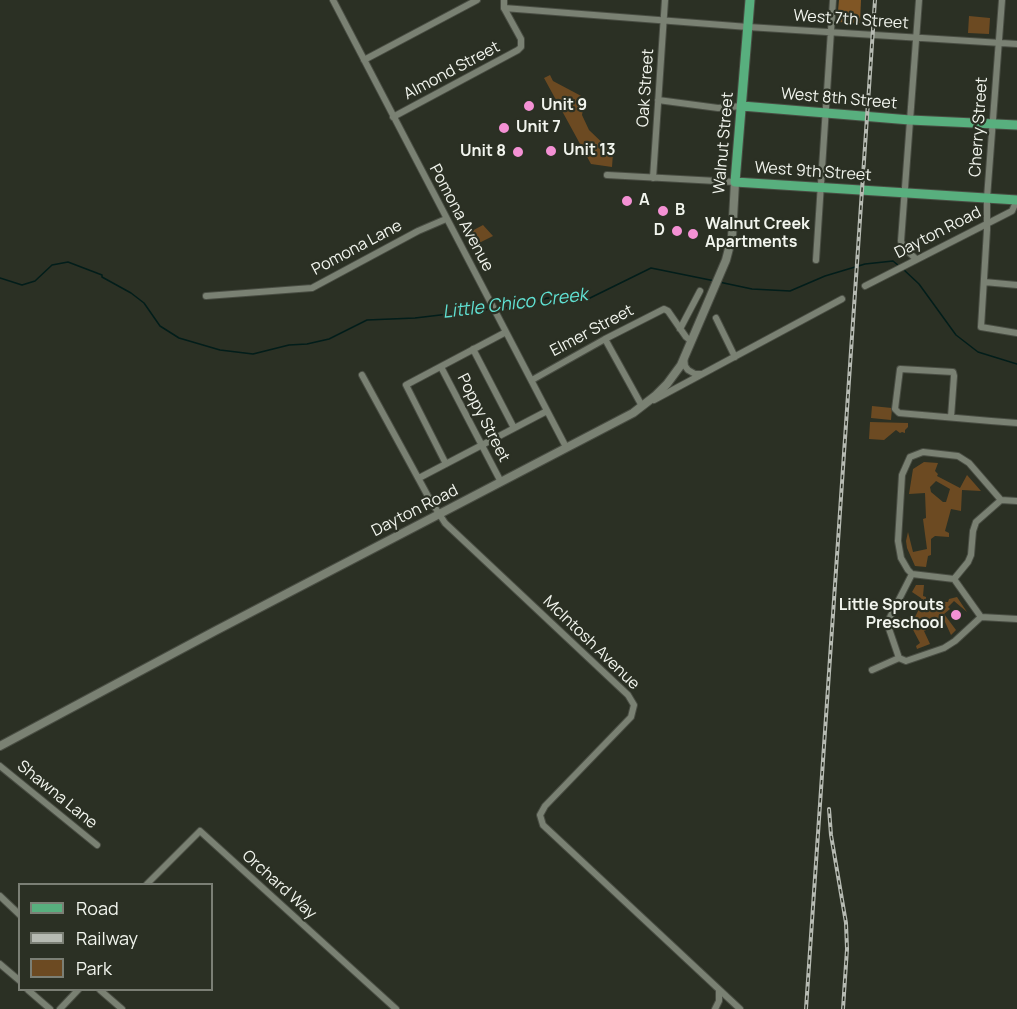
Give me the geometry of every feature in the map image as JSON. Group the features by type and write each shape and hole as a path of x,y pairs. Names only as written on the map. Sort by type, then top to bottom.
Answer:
{"main road":[{"name":"Walnut Street","path":"735,182 750,0"},
{"name":"West 8th Street","path":"742,106 910,120 1017,125"},
{"name":"West 9th Street","path":"735,182 1017,200"}],"street":[{"name":"Pomona Avenue","path":"333,0 566,447"},
{"path":"364,60 477,0"},
{"path":"504,0 504,8"},
{"name":"Oak Street","path":"653,178 665,0"},
{"path":"816,260 833,0"},
{"path":"916,259 903,247 901,241 919,0"},
{"name":"Cherry Street","path":"1002,0 987,198 981,327 1017,333"},
{"name":"West 7th Street","path":"504,8 748,27 1017,44"},
{"name":"Almond Street","path":"393,117 515,53 521,47 521,39 504,8"},
{"name":"West 8th Street","path":"658,100 718,108 742,106"},
{"name":"West 9th Street","path":"607,175 735,182"},
{"name":"Walnut Street","path":"642,406 667,384 684,356 715,287 732,237 735,182"},
{"name":"Dayton Road","path":"865,286 1012,211 1017,200"},
{"name":"Pomona Lane","path":"206,296 312,288 418,231 446,219"},
{"path":"984,282 1017,285"},
{"path":"691,340 680,329 700,291"},
{"name":"Dayton Road","path":"0,746 633,413 642,406 842,299"},
{"name":"Elmer Street","path":"532,380 662,309 666,309 680,329"},
{"path":"716,318 735,357"},
{"path":"446,464 406,385 506,332"},
{"path":"605,339 642,406"},
{"path":"473,349 514,428"},
{"path":"684,356 688,370 695,374 702,374"},
{"name":"Poppy Street","path":"441,367 501,482"},
{"path":"951,417 953,372 900,369 895,409 899,413 1016,423"},
{"name":"McIntosh Avenue","path":"362,375 418,478 439,514 453,531 632,700 634,709 631,717 541,810 541,820 547,830 740,1009"},
{"path":"418,478 547,411"},
{"path":"981,617 954,579 912,574 901,558 898,541 902,475 910,457 923,452 958,456 969,463 1001,500"},
{"path":"954,579 971,555 976,522 1001,500 1017,501"},
{"path":"899,658 887,623 912,574"},
{"path":"872,670 899,658 906,661 944,648 964,634 981,617 1017,619"},
{"name":"Shawna Lane","path":"0,766 97,845"},
{"name":"Orchard Way","path":"149,883 200,831 396,1009"},
{"path":"0,896 18,913"},
{"path":"0,964 18,979"},
{"path":"715,1009 719,1001 719,989"},
{"path":"29,991 50,1009"},
{"path":"60,1009 77,991"},
{"path":"101,991 122,1009"}],"green space":[{"path":"969,16 990,18 989,34 968,33"},
{"path":"550,75 553,81 585,98 582,115 589,130 613,153 612,167 591,164 544,78"},
{"path":"483,225 493,236 477,244 470,232"},
{"path":"872,406 892,408 891,420 871,418"},
{"path":"870,422 908,423 908,427 905,433 896,430 884,440 869,439"},
{"path":"924,462 938,463 935,471 937,476 960,488 967,475 981,491 962,490 961,511 951,509 945,531 949,533 949,537 935,536 931,539 931,555 928,556 926,567 915,566 906,541 908,532 913,552 927,549 923,519 926,518 925,493 909,494 913,469","holes":["936,481 950,489 946,502 943,502 931,492 930,487"]},
{"path":"916,585 924,585 923,596 926,597 926,601 948,602 949,599 957,597 967,612 954,601 944,614 956,630 951,635 945,622 924,631 930,644 917,649 916,646 920,643 910,624 897,630 894,626 898,617 907,622 913,621 922,603 921,598 912,592"}],"shaded area":[{"path":"839,0 861,0 860,23 837,22"}],"waterway":[{"name":"Little Chico Creek","path":"719,282 752,289 790,291 825,276 865,264 893,261 899,266"},
{"name":"Little Chico Creek","path":"0,278 22,285 35,281 52,265 68,262 102,275 131,293 144,303 160,326 179,338 220,350 253,354 289,345 329,339 367,320 415,318 491,309"},
{"name":"Little Chico Creek","path":"495,309 526,306 547,298 588,299 651,268 715,281"},
{"name":"Little Chico Creek","path":"903,269 919,284 956,335 978,352 1017,364"}],"railway":[{"path":"806,1009 875,0"},
{"path":"829,809 831,835 846,923 847,949 843,1009"}],"place":[{"name":"Unit 9","path":"529,106"},
{"name":"Unit 7","path":"504,128"},
{"name":"Unit 13","path":"551,151"},
{"name":"Unit 8","path":"518,152"},
{"name":"A","path":"627,201"},
{"name":"B","path":"663,211"},
{"name":"D","path":"677,231"},
{"name":"Walnut Creek Apartments","path":"693,234"},
{"name":"Little Sprouts Preschool","path":"956,615"}]}
